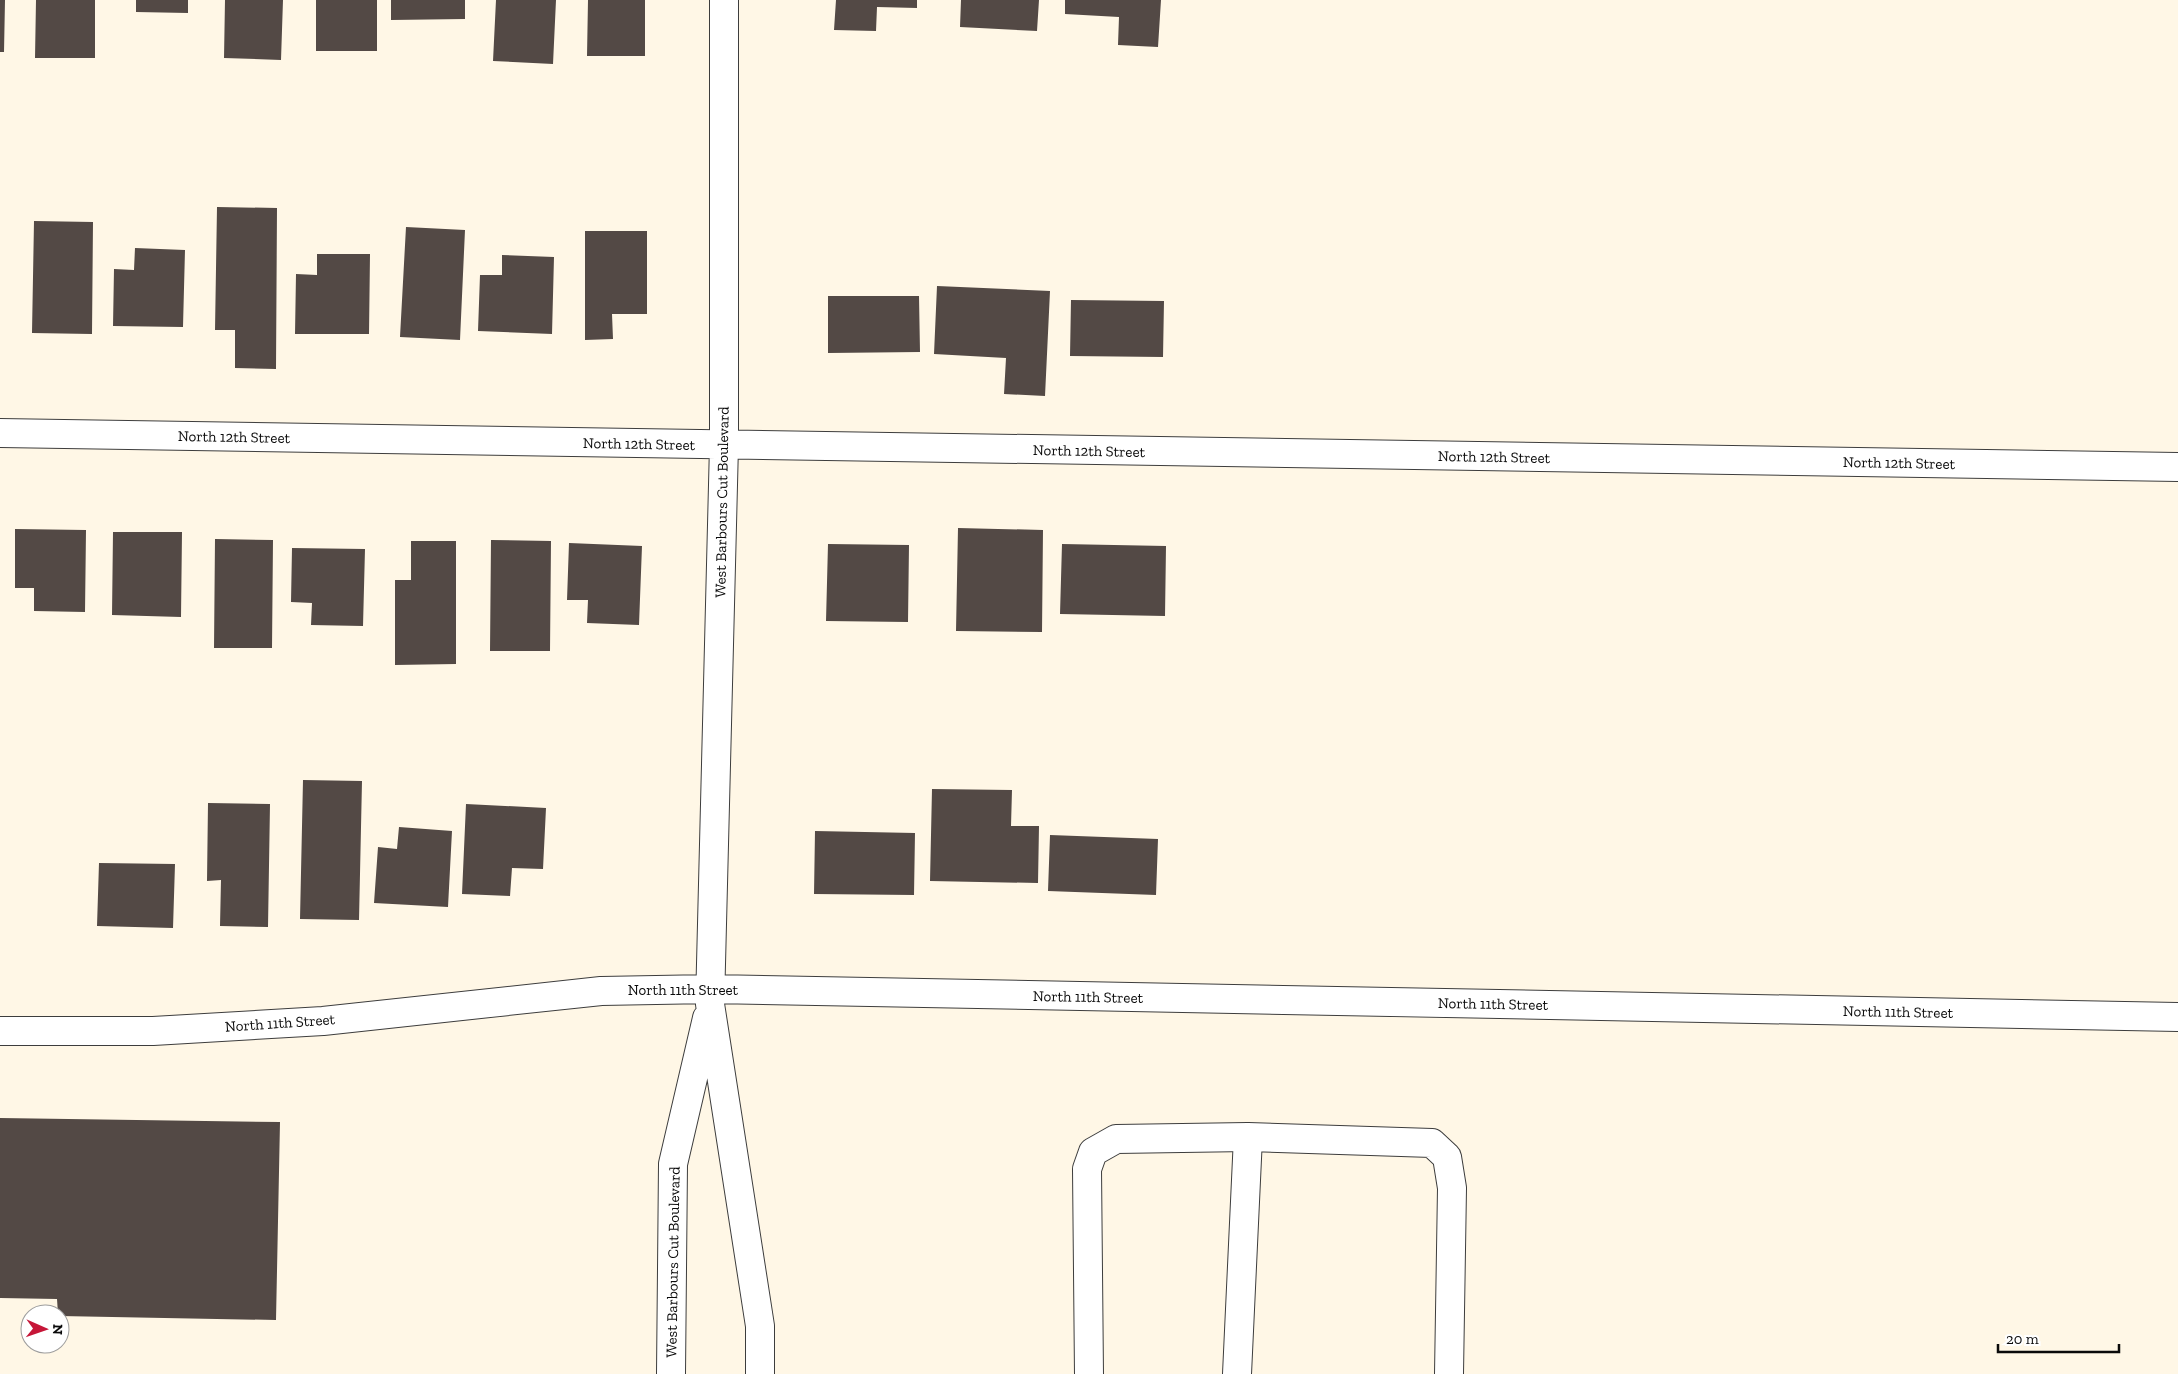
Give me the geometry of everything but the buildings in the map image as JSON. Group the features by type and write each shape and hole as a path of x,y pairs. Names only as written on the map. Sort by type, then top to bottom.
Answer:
{"street":[{"name":"West Barbours Cut Boulevard","path":"724,0 724,445 711,997 760,1326 760,1374"},
{"name":"North 12th Street","path":"0,433 2178,467"},
{"name":"North 11th Street","path":"0,1031 153,1031 323,1021 601,991 711,997 2178,1017"},
{"name":"West Barbours Cut Boulevard","path":"671,1374 673,1164 711,997"},
{"path":"1089,1374 1087,1169 1094,1152 1116,1139 1248,1137 1432,1143 1447,1157 1452,1188 1449,1374"},
{"path":"1237,1374 1248,1137"}]}
